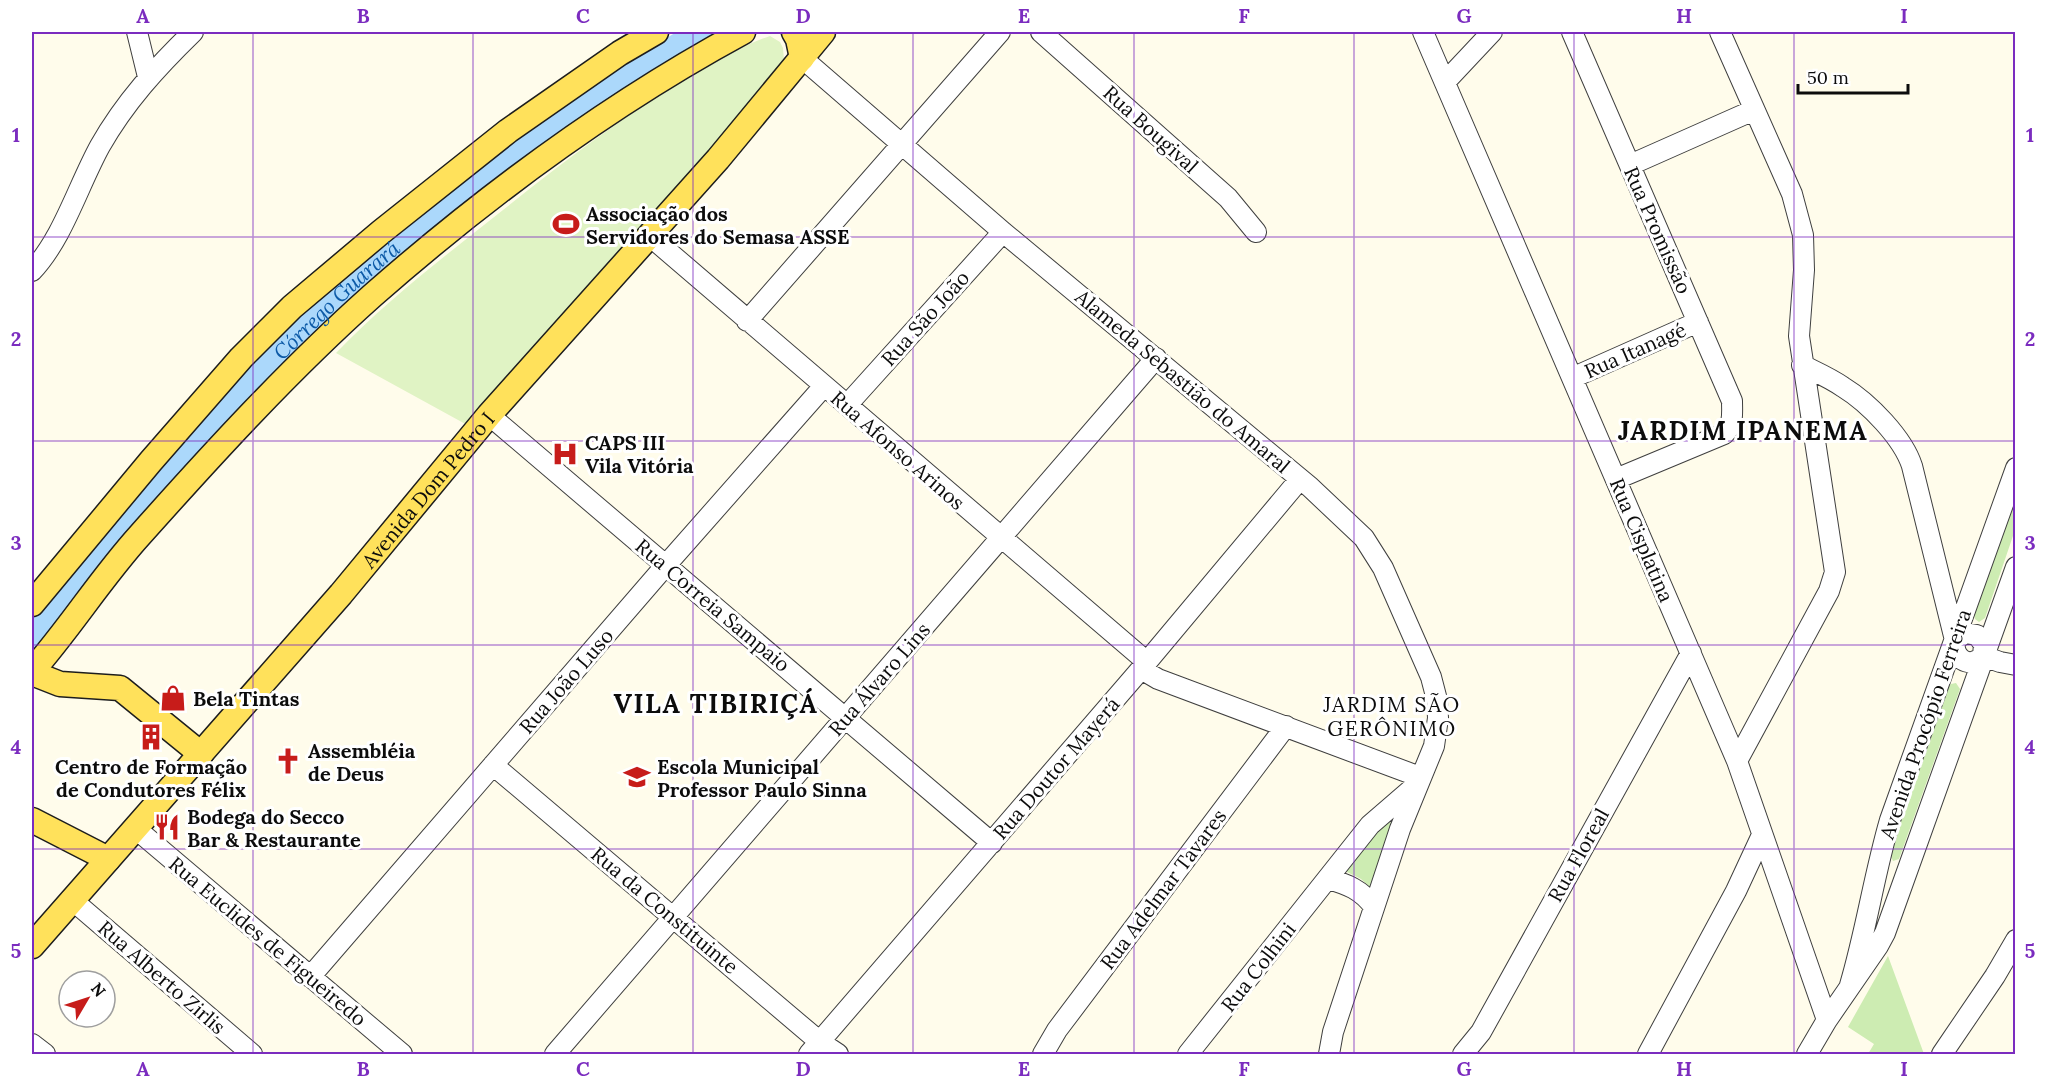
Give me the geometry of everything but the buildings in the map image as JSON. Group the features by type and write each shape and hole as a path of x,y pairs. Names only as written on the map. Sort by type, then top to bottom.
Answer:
{"main road":[{"path":"32,604 151,461 241,358 292,307 381,232 508,131 620,53 656,32"},
{"path":"201,754 120,688 60,684 32,672 138,537 253,412 372,297 424,252 578,133 631,96 743,32"},
{"path":"794,32 802,58"},
{"name":"Avenida Dom Pedro I","path":"32,946 341,594 489,415 651,237 823,32"},
{"path":"32,820 108,859"}],"street":[{"path":"137,32 148,77"},
{"path":"32,272 46,254 121,111 148,77 193,32"},
{"path":"747,321 1000,32"},
{"name":"Rua Bougival","path":"1041,32 1228,198 1256,232"},
{"name":"Rua Cisplatina","path":"1424,32 1737,760 1761,835 1827,1020"},
{"path":"1446,81 1492,32"},
{"name":"Rua Promissão","path":"1572,32 1732,401 1732,420 1728,431 1717,439 1616,480"},
{"path":"1720,32 1792,194 1803,235 1805,264 1799,336 1835,572 1829,591 1737,760"},
{"name":"Alameda Sebastião do Amaral","path":"802,58 1004,232 1300,479 1354,527 1375,554 1431,677 1437,700 1437,732 1434,746 1418,781 1374,908 1333,1032 1329,1054"},
{"path":"1630,165 1754,110"},
{"name":"Rua São João","path":"847,405 1004,232"},
{"name":"Rua Afonso Arinos","path":"651,237 1001,538 1158,679 1286,726 1418,781"},
{"name":"Rua Itanagé","path":"1572,378 1698,322"},
{"name":"Rua Álvaro Lins","path":"555,1054 1156,358"},
{"path":"1802,365 1834,381 1855,396 1895,434 1912,466 1955,640 1965,633 1977,635 1984,644 1983,656 2016,665"},
{"name":"Rua João Luso","path":"310,976 824,386"},
{"name":"Rua Correia Sampaio","path":"489,415 992,843"},
{"name":"Avenida Procópio Ferreira","path":"1850,985 1890,820 2016,468"},
{"name":"Rua Doutor Mayerá","path":"814,1048 1144,666 1300,479"},
{"name":"Avenida Procópio Ferreira","path":"1827,1020 1885,933 2016,567"},
{"name":"Rua Floreal","path":"1463,1054 1481,1032 1691,653"},
{"name":"Rua Adelmar Tavares","path":"1043,1054 1057,1030 1286,726"},
{"name":"Rua da Constituinte","path":"493,765 673,917 814,1048 838,1054"},
{"name":"Rua Colhini","path":"1188,1054 1370,825 1418,781"},
{"name":"Rua Euclides de Figueiredo","path":"135,828 310,976 395,1052"},
{"path":"1648,1054 1736,891 1761,835"},
{"path":"1736,891 1752,882 1776,875"},
{"path":"1328,879 1354,888 1365,895 1374,908"},
{"name":"Rua Alberto Zirlis","path":"71,899 252,1054"},
{"path":"1942,1054 1995,976 2016,940"},
{"path":"1807,1054 1827,1020"},
{"path":"32,1044 45,1054"}],"green space":[{"name":"Associação dos Servidores do Semasa ASSE","path":"770,36 780,42 784,60 773,77 469,426 336,353 417,279 595,140 692,75"},
{"path":"2015,497 2015,530 1985,618 1979,622 1974,615"},
{"path":"1956,683 1960,689 1899,859 1893,861 1891,857 1897,823 1948,687"},
{"path":"1386,821 1392,823 1373,890 1361,879 1345,871"},
{"path":"1888,956 1924,1054 1868,1054 1874,1044 1848,1027"}],"waterway":[{"name":"Córrego Guarará","path":"32,636 158,481 262,370 348,286 396,245 546,128 701,32"}],"place":[{"name":"Associação dos Servidores do Semasa ASSE","path":"566,224"},
{"name":"CAPS III Vila Vitória","path":"565,454"},
{"name":"Bela Tintas","path":"173,698"},
{"name":"Centro de Formação de Condutores Félix","path":"151,737"},
{"name":"Assembléia de Deus","path":"288,761"},
{"name":"Escola Municipal Professor Paulo Sinna","path":"637,777"},
{"name":"Bodega do Secco Bar & Restaurante","path":"167,827"}],"district":[{"name":"JARDIM IPANEMA","path":"1743,430"},
{"name":"VILA TIBIRIÇÁ","path":"716,703"},
{"name":"JARDIM SÃO GERÔNIMO","path":"1392,716"}]}
